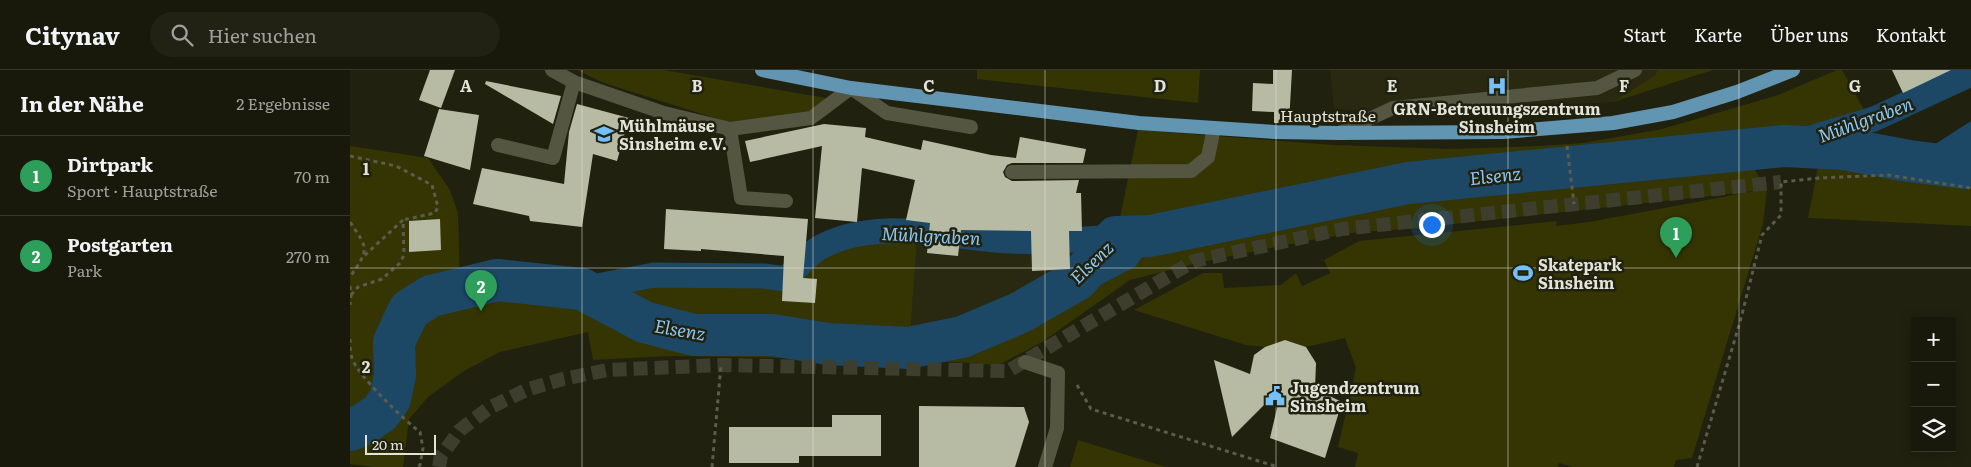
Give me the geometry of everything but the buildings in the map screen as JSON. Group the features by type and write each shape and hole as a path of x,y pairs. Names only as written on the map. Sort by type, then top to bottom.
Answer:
{"main road":[{"name":"Hauptstraße","path":"762,70 851,88 1139,123 1275,132 1339,133 1503,132 1613,123 1673,112 1737,92 1793,70"}],"street":[{"path":"552,70 574,82 664,113 730,130 811,118 851,88"},
{"path":"1339,133 1392,108 1597,88 1635,70"},
{"path":"498,145 552,158 574,82"},
{"name":"Hauptstraße","path":"851,88 887,113 971,127"},
{"path":"1012,172 1191,170 1208,157 1214,128"},
{"path":"730,130 741,198 786,201"},
{"path":"1025,362 1058,373 1057,428 1045,467"}],"path":[{"path":"1567,141 1574,204"},
{"path":"350,156 396,166 432,185 438,207 435,213 403,220 364,256 350,277"},
{"path":"1697,467 1740,322 1762,235 1781,214 1781,182 1819,178 1888,175 1971,188"},
{"path":"352,295 358,287 382,279 400,263 404,255 403,220"},
{"path":"350,222 362,239 364,256"},
{"path":"350,286 352,295 350,305"},
{"path":"350,339 352,358 368,381 407,422 420,432 423,448 420,465 417,467"},
{"path":"712,467 721,365"},
{"path":"1058,373 1072,375 1091,409 1278,467"}],"shaded area":[{"path":"577,70 664,70 826,98 810,114 727,122 604,83"},
{"path":"977,70 1200,70 1198,103 977,79"},
{"name":"GRN-Betreuungszentrum Sinsheim","path":"1330,70 1713,70 1613,102 1415,113 1334,109"},
{"path":"1657,70 1713,70 1613,102 1656,75"},
{"path":"1837,70 1842,70 1868,117 1740,145 1767,190 1763,224 1692,458 1676,460 1674,467 1573,467 1559,463 1558,467 1355,467 1358,453 1338,447 1356,368 1345,338 1306,347 1285,340 1265,347 1246,345 1134,310 1203,273 1222,273 1224,288 1281,285 1296,273 1302,286 1330,273 1324,260 1359,241 1557,221 1556,226 1589,222 1755,191 1407,229 1359,232 1202,262 1130,280 1042,342 999,365 923,360 672,356 593,360 588,332 500,352 464,371 428,397 409,419 403,467 374,467 350,464 350,146 428,158 450,190 458,213 460,283 511,269 575,287 649,269 794,272 813,244 862,228 918,226 909,348 962,337 1019,313 1092,289 1148,249 1154,234 1116,237 1138,130 1333,145 1451,149 1583,143 1662,129 1778,95"},
{"path":"1818,167 1971,186 1971,226 1808,218"},
{"path":"918,226 1015,238 1116,237 1077,280 1019,313 962,337 908,348"},
{"path":"1078,440 1166,467 1070,467"}],"water":[{"path":"1971,121 1971,167 1964,168 1909,161"},
{"path":"1150,236 1148,249 1135,267 1092,289 1019,313 1077,280 1116,237"}],"waterway":[{"name":"Mühlgraben","path":"1784,146 1874,119 1971,74"},
{"name":"Elsenz","path":"350,430 362,425 380,413 390,399 395,375 394,342 409,310 431,296 497,280 582,289 644,322 694,335 772,335 828,344 908,348 962,337 1019,313 1077,280 1116,237 1150,236 1408,183 1784,146 1844,149 1909,161 1964,168 1971,167"},
{"name":"Mühlgraben","path":"582,289 654,275 764,276 786,279 806,258 819,248 841,238 864,233 913,231 1023,241 1116,237"}],"tunnel":[{"path":"439,467 441,456 460,430 489,408 526,390 563,379 607,370 721,365 1008,371 1194,261 1342,229 1781,182"}],"place":[{"name":"GRN-Betreuungszentrum Sinsheim","path":"1497,86"},
{"name":"Mühlmäuse Sinsheim e.V.","path":"604,134"},
{"name":"Dirtpark","path":"1676,258"},
{"name":"Skatepark Sinsheim","path":"1523,273"},
{"name":"Postgarten","path":"481,311"},
{"name":"Jugendzentrum Sinsheim","path":"1275,396"}]}
